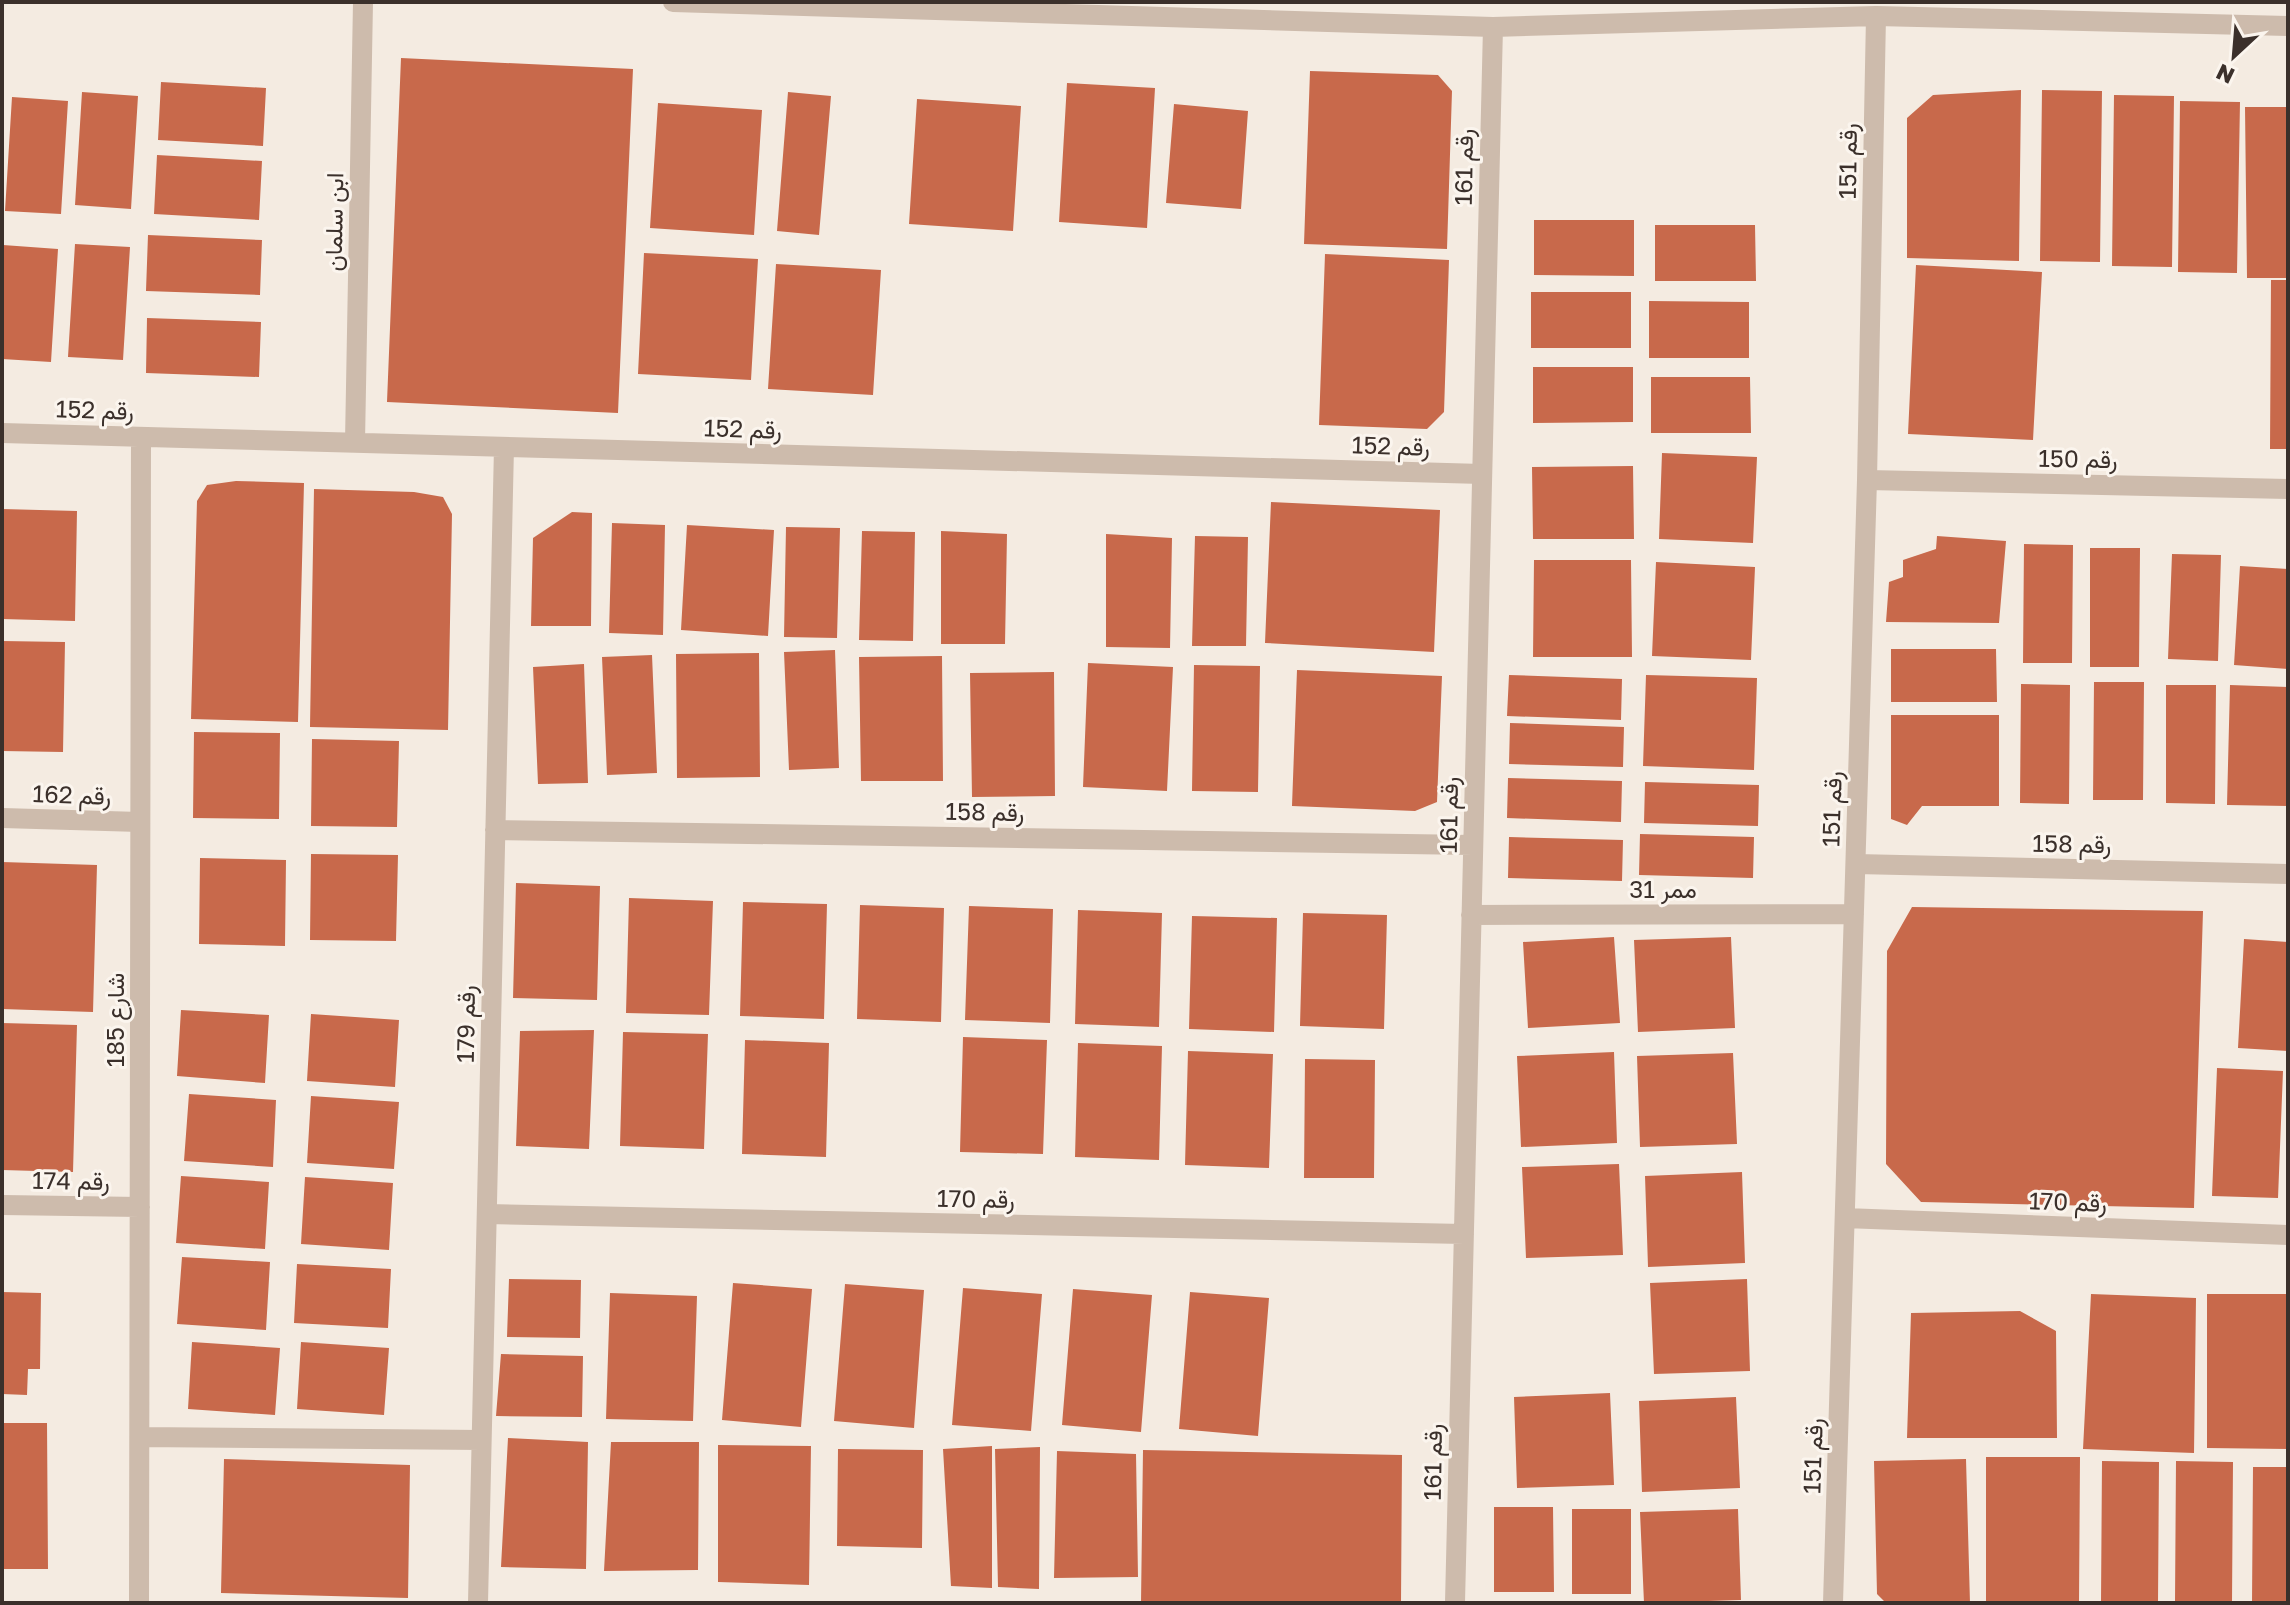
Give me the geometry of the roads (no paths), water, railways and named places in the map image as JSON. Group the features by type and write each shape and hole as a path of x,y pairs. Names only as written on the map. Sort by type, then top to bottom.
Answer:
{"street":[{"name":"ابن سلمان","path":"355,442 363,2"},
{"path":"673,2 1223,11 1493,27 1876,16 2288,26"},
{"name":"رقم 151","path":"1833,1603 1867,480 1876,16"},
{"name":"رقم 161","path":"1455,1603 1493,27"},
{"name":"رقم 152","path":"2,433 1482,474"},
{"name":"شارع 185","path":"139,1603 141,437"},
{"name":"رقم 179","path":"478,1603 504,447"},
{"name":"رقم 150","path":"1867,480 2288,489"},
{"name":"رقم 162","path":"2,818 140,822"},
{"name":"رقم 158","path":"495,830 1473,845"},
{"name":"رقم 158","path":"1856,864 2288,874"},
{"name":"ممر 31","path":"1471,915 1854,914"},
{"name":"رقم 174","path":"2,1205 140,1207"},
{"name":"رقم 170","path":"487,1214 1464,1234"},
{"name":"رقم 170","path":"1845,1218 2288,1235"},
{"path":"140,1437 481,1440"}]}
